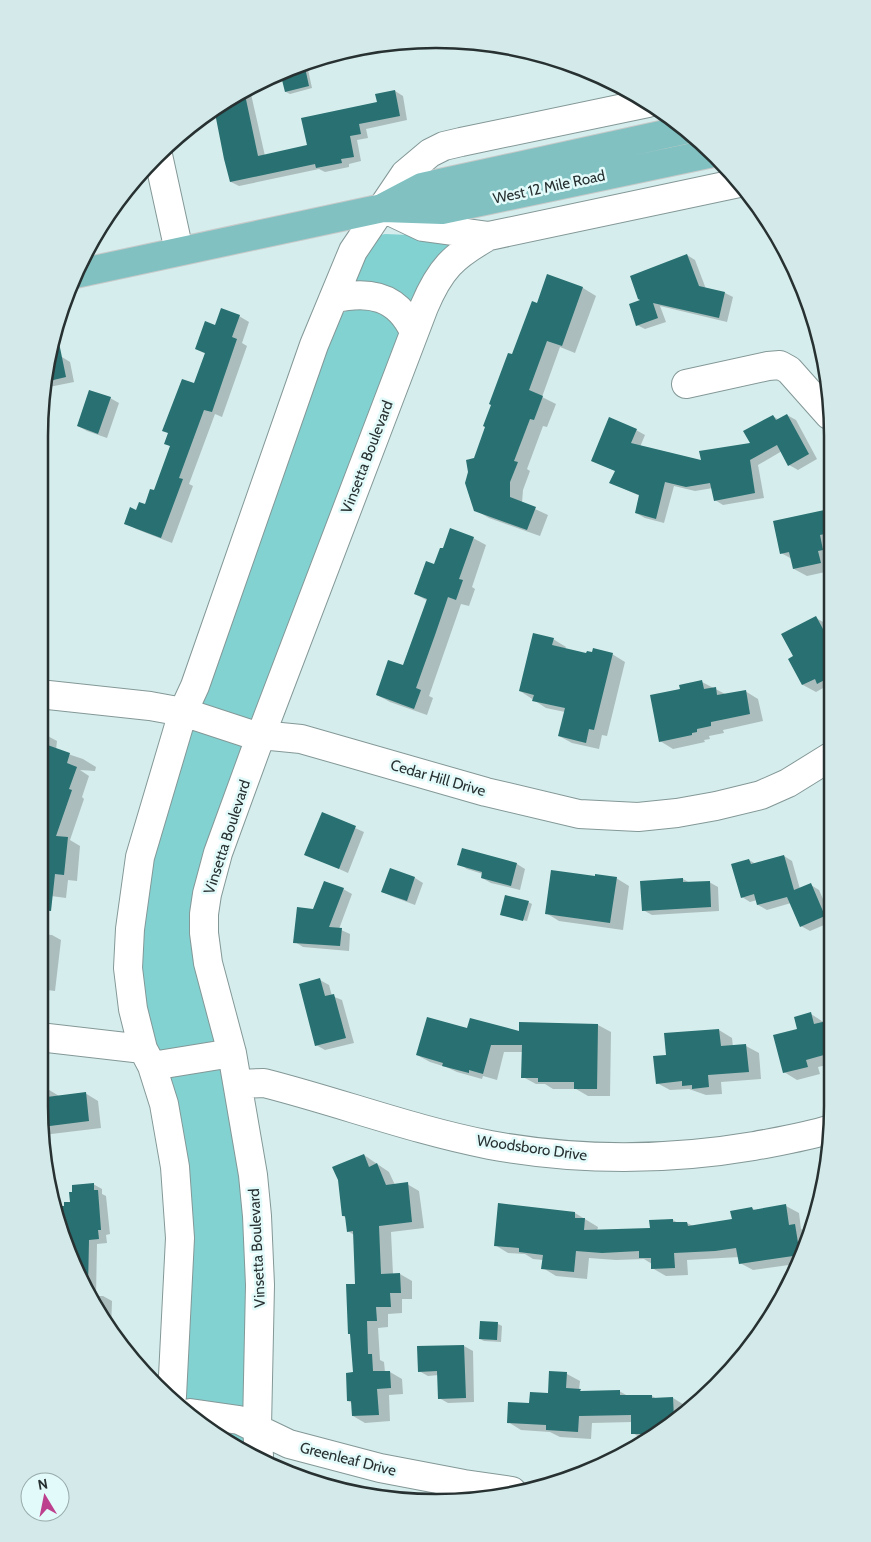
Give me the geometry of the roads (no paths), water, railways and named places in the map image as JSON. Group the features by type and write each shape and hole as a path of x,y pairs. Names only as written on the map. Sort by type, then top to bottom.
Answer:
{"main road":[{"name":"West 12 Mile Road","path":"383,208 422,187 676,132"},
{"name":"West 12 Mile Road","path":"84,272 383,208 442,210 703,155"}],"street":[{"path":"172,1391 180,1238 175,1167 164,1104 133,1009 128,968 133,896 140,857 149,823 183,712 195,686 314,345 353,251 405,174 430,153 444,146 638,104"},
{"path":"160,163 179,251"},
{"name":"Vinsetta Boulevard","path":"259,1451 257,1427 260,1285 253,1174 232,1053 208,963 204,934 204,914 207,894 218,853 261,735 414,332 432,288 443,271 466,249 489,236 731,185"},
{"name":"Vinsetta Boulevard","path":"383,208 423,227 489,236"},
{"path":"333,299 348,295 361,295 388,300 400,310 414,332"},
{"path":"686,384 780,365 789,370 823,408"},
{"name":"Cedar Hill Drive","path":"48,695 150,706 183,712 250,734 301,739 542,806 579,814 638,817 716,806 761,794 788,782 824,761"},
{"path":"48,1039 148,1057 232,1053"},
{"name":"Woodsboro Drive","path":"238,1084 264,1083 425,1129 490,1144 551,1153 608,1158 716,1152 773,1143 823,1131"},
{"name":"Greenleaf Drive","path":"200,1414 239,1420 289,1444 380,1468 439,1480 499,1489"}]}
